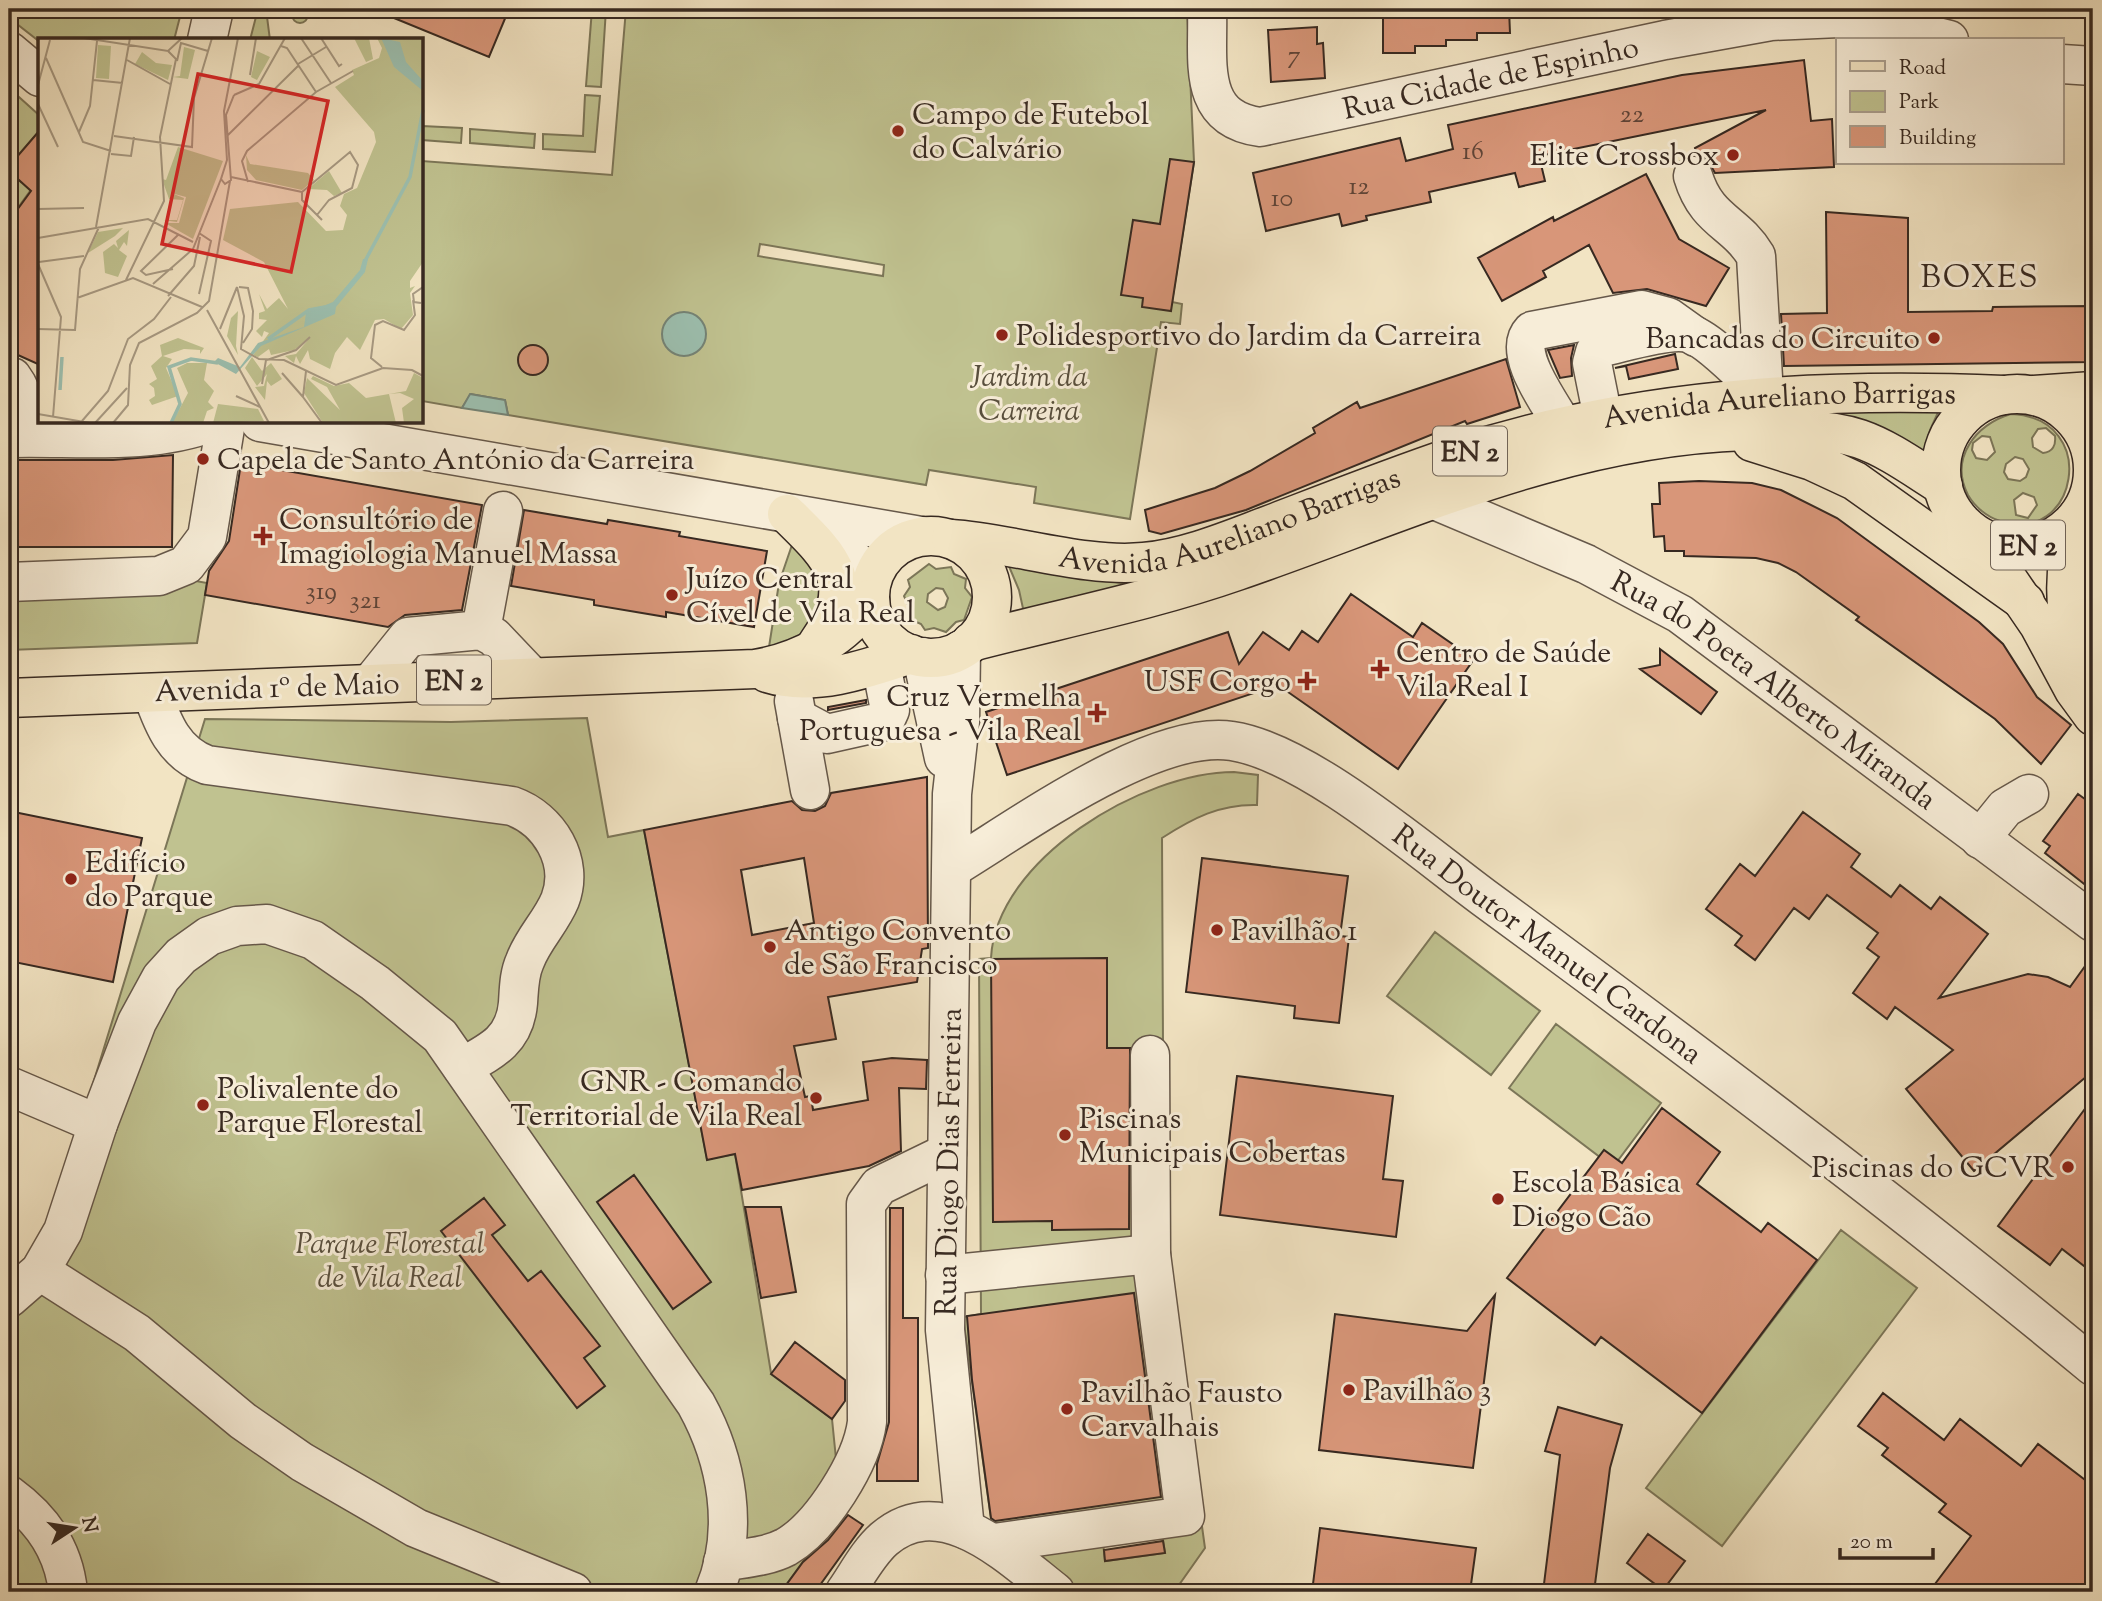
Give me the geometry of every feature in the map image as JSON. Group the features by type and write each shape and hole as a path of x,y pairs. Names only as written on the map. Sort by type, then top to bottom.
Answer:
{"main road":[{"name":"Avenida Aureliano Barrigas","path":"936,538 992,542 1105,562 1156,561 1233,538 1453,457 1563,426 1602,418 1764,395 1899,390 2018,395 2093,391"},
{"name":"EN 2","path":"2018,395 2056,404 2075,420 2087,440 2093,464 2088,496 2061,532 2040,543 2016,547 1993,542 1972,531 1950,505 1943,486 1941,462 1948,438 1961,418 1980,403 2018,395"},
{"name":"Avenida Aureliano Barrigas","path":"966,646 1233,572 1430,498 1591,452 1671,436 1795,429 1835,433 1870,443 1943,486"},
{"path":"1716,432 1804,458 1855,481 2025,602"},
{"path":"2088,496 2067,566 2066,601 2075,647 2093,682"},
{"path":"787,514 826,553 839,579 839,599 834,616 814,649"},
{"path":"1972,531 2025,602 2074,690 2093,716"},
{"name":"EN 2","path":"870,592 877,567 889,552 904,542 936,538"},
{"path":"936,538 967,547 988,576 991,594 989,612 966,646"},
{"path":"870,592 875,621 905,659"},
{"name":"Avenida 1º de Maio","path":"773,673 785,663 814,649 854,619 870,592"},
{"name":"EN 2","path":"905,659 936,657 966,646"},
{"name":"Avenida 1º de Maio","path":"9,698 532,677 773,673 821,677 905,659"}],"street":[{"path":"207,38 214,9"},
{"name":"Rua Cidade de Espinho","path":"1207,9 1211,94 1226,115 1248,125 1260,127 1665,40 1771,21 1839,18 1885,24 1941,38"},
{"path":"9,51 38,75"},
{"path":"2064,64 2093,66"},
{"path":"1693,176 1703,204 1747,244 1756,256 1764,395"},
{"path":"1563,426 1527,361 1525,344 1532,331 1642,310 1668,317 1706,345 1764,395"},
{"path":"1602,418 1595,376 1706,345"},
{"path":"9,432 19,422 23,411 20,380"},
{"path":"9,438 124,429 179,432 205,424"},
{"path":"9,582 159,576 186,565 201,550 209,529 226,424"},
{"path":"280,424 352,431 787,514 936,538"},
{"name":"Rua do Poeta Alberto Miranda","path":"1430,498 1586,564 1679,614 2093,922"},
{"path":"481,630 503,511"},
{"path":"787,514 837,543 859,564 870,592"},
{"path":"371,683 401,643 412,635 481,630 494,637 532,677"},
{"path":"952,794 966,646"},
{"path":"905,659 952,794"},
{"path":"797,718 827,734 885,721 905,659"},
{"path":"773,673 797,718 810,790"},
{"path":"152,693 170,736 183,752 207,765 512,806 526,811 551,835 564,868 564,886 559,901 525,959 512,1028 502,1043 462,1067"},
{"name":"Rua Doutor Manuel Cardona","path":"952,868 1090,785 1157,753 1211,741 1231,741 1258,748 1307,771 1345,796 1750,1095 1955,1251 2093,1366"},
{"name":"Rua Diogo Dias Ferreira","path":"952,794 946,1346 980,1536"},
{"path":"1980,839 2005,808 2029,794"},
{"path":"9,1298 40,1271 70,1214 97,1124 137,1022 156,985 194,945 237,926 267,924 313,940 427,1024 451,1049 708,1427 725,1483 727,1514 718,1577"},
{"path":"845,1592 871,1553 892,1533 928,1523 980,1536 1185,1516 1150,1254 1150,1055"},
{"path":"9,1086 97,1124"},
{"path":"718,1577 794,1542 812,1525 855,1465 863,1446 867,1422 866,1204 879,1186 947,1153"},
{"path":"945,1275 1150,1254"},
{"path":"40,1271 137,1333 243,1422 302,1462 416,1528 573,1592"},
{"path":"9,1495 43,1525 55,1544 63,1563 68,1592"},
{"path":"980,1536 1055,1592"}],"green space":[{"path":"300,7 308,15 300,23 292,15"},
{"path":"20,9 182,9 175,38 38,38 38,40 17,24"},
{"path":"258,9 266,9 270,38 251,38"},
{"path":"592,9 606,9 601,87 586,86"},
{"name":"Jardim da Carreira","path":"626,9 1187,9 1194,162 1172,302 1182,304 1180,324 1161,322 1130,519 1034,503 1036,487 929,470 926,485 508,415 505,400 471,394 462,408 424,401 424,161 612,175","holes":["760,244 884,265 883,276 758,256"]},
{"path":"9,88 38,114 38,132 9,166"},
{"path":"585,95 600,96 595,152 543,149 543,134 583,136"},
{"path":"424,126 462,128 461,143 424,140"},
{"path":"470,129 535,134 534,148 470,143"},
{"path":"9,171 21,182 29,173 38,180 12,216 38,233 38,282 25,276 22,281 9,275 9,265 12,267 19,252 9,247"},
{"path":"1865,405 1940,408 1924,453 1823,416"},
{"path":"2011,414 2040,421 2058,436 2068,456 2068,479 2061,500 2047,516 2026,524 2000,521 1986,514 1968,495 1963,481 1964,456 1977,434 1998,419","holes":["2046,428 2055,436 2051,450 2043,453 2033,447 2032,438 2038,429","1982,436 1990,437 1995,452 1987,460 1976,458 1972,450 1973,443","2015,457 2023,459 2029,469 2026,477 2020,481 2008,479 2004,472 2006,464","2023,493 2034,497 2037,505 2028,518 2016,515 2014,500"]},
{"path":"793,542 815,558 823,569 829,595 820,620 810,631 791,641 769,647 779,583"},
{"path":"929,564 936,569 951,567 954,574 966,579 965,588 972,597 964,620 956,622 946,632 934,628 925,630 908,615 910,609 904,596 910,587 908,580","holes":["936,588 943,589 948,598 945,607 938,610 927,602 928,594"]},
{"path":"1008,564 1127,584 1024,613 1019,590"},
{"path":"179,578 207,583 197,643 9,650 9,591"},
{"name":"Parque Florestal de Vila Real","path":"587,718 608,837 644,830 707,1159 735,1154 771,1373 832,1419 841,1509 781,1592 9,1592 9,1287 41,1253 205,719 451,722"},
{"path":"1234,772 1258,775 1257,805 1231,807 1207,814 1162,838 1164,1253 1205,1548 1174,1592 1076,1592 992,1526 963,1317 981,1314 979,959 991,958 999,922 1018,887 1046,856 1080,828 1118,805 1158,787 1198,776","holes":["1162,1533 1165,1553 1105,1561 1103,1542"]},
{"path":"1435,932 1540,1011 1491,1075 1387,996"},
{"path":"1556,1024 1661,1103 1613,1167 1509,1088"},
{"path":"1841,1230 1917,1288 1722,1546 1646,1488"}],"shaded area":[{"path":"684,312 700,318 706,334 700,350 684,356 668,350 662,334 668,318"},
{"path":"470,394 505,400 508,415 462,408"}],"building":[{"path":"372,9 509,9 489,57"},
{"path":"1383,9 1509,9 1510,33 1477,33 1477,40 1446,40 1446,46 1415,46 1415,53 1383,53"},
{"path":"1317,27 1317,44 1323,43 1325,78 1271,82 1268,30"},
{"path":"1804,60 1811,121 1832,119 1834,167 1715,173 1707,159 1697,155 1695,148 1766,110 1539,156 1545,181 1519,187 1515,173 1429,192 1431,202 1366,216 1367,220 1342,226 1339,214 1266,231 1253,173 1400,138 1406,161 1453,149 1448,125 1682,75"},
{"path":"38,132 38,364 9,351 9,221 31,191 9,171 9,166"},
{"path":"1170,159 1194,162 1171,311 1142,307 1143,298 1121,295 1133,220 1160,224"},
{"path":"1646,174 1679,239 1729,268 1706,306 1647,289 1613,293 1589,245 1543,271 1546,277 1502,301 1478,258 1553,217 1554,221"},
{"name":"Bancadas do Circuito","path":"1826,212 1908,218 1908,312 1992,311 1993,307 2093,306 2093,362 1784,366 1781,314 1827,313"},
{"path":"533,345 544,349 548,360 544,371 533,375 522,371 518,360 522,349"},
{"path":"1574,345 1571,358 1572,376 1560,378 1548,350"},
{"path":"1675,354 1678,369 1629,379 1626,366 1615,368"},
{"path":"1506,359 1520,407 1467,424 1465,421 1246,510 1161,534 1149,531 1145,510 1215,488 1250,471 1315,433 1313,428 1357,402 1360,408"},
{"path":"173,455 172,547 9,547 9,460 113,460"},
{"path":"241,463 482,505 462,610 405,615 388,627 205,595 209,571 229,541"},
{"path":"1659,483 1752,483 1781,490 1837,518 1979,622 2003,644 2037,697 2071,725 2041,764 1995,719 1856,620 1859,617 1796,572 1778,563 1756,558 1684,556 1684,551 1665,551 1664,536 1654,537 1652,504 1660,504"},
{"path":"524,510 607,524 608,520 680,532 679,536 767,551 754,627 666,612 666,617 594,605 594,600 511,586"},
{"path":"1351,594 1413,637 1422,623 1474,659 1398,769 1278,685 1007,775 986,712 1228,632 1239,664 1263,632 1289,650 1302,631 1318,642"},
{"path":"1660,649 1717,692 1701,714 1640,669 1660,665"},
{"path":"866,700 866,703 828,710 828,707"},
{"path":"927,777 928,948 922,949 917,982 828,997 836,1039 794,1046 805,1097 811,1096 813,1110 868,1100 863,1062 892,1058 927,1060 926,1089 899,1088 901,1151 869,1166 742,1190 735,1154 707,1160 644,830 792,801 802,810 815,811 825,806 831,793","holes":["804,858 814,923 752,935 741,870"]},
{"path":"2078,794 2093,805 2093,891 2045,853 2050,846 2043,841"},
{"name":"Edifício do Parque","path":"9,811 142,838 113,982 9,961"},
{"path":"1803,812 1860,854 1851,867 1891,897 1900,885 1931,909 1940,897 1988,934 1939,998 2028,974 2048,977 2070,987 2093,955 2093,1071 1974,1171 1906,1089 1953,1050 1895,1007 1887,1019 1853,993 1879,957 1867,948 1878,933 1827,895 1809,919 1794,908 1755,960 1735,945 1742,936 1706,909 1740,864 1755,876"},
{"name":"Pavilhão 1","path":"1202,858 1348,876 1340,936 1349,937 1339,1023 1294,1018 1295,1006 1186,992"},
{"name":"Piscinas Municipais Cobertas","path":"1107,958 1107,1048 1130,1048 1129,1229 1052,1230 1052,1221 993,1222 991,959"},
{"path":"1237,1076 1393,1096 1383,1179 1403,1181 1396,1237 1220,1215"},
{"name":"Piscinas do GCVR","path":"2093,1098 2093,1273 2062,1249 2050,1265 1998,1226"},
{"path":"1662,1108 1720,1152 1697,1184 1761,1232 1768,1223 1817,1260 1702,1413 1601,1337 1595,1345 1507,1278 1604,1150 1622,1163"},
{"path":"634,1175 711,1282 673,1309 597,1202"},
{"path":"484,1198 505,1225 492,1235 528,1281 541,1271 600,1346 584,1358 605,1386 577,1408 441,1231"},
{"path":"745,1207 781,1207 796,1292 761,1298"},
{"path":"890,1208 903,1208 903,1318 918,1318 918,1481 877,1481 877,1464 889,1422"},
{"name":"Pavilhão Fausto Carvalhais","path":"1134,1293 1161,1497 995,1521 991,1518 972,1380 967,1316"},
{"name":"Pavilhão 3","path":"1495,1295 1473,1468 1319,1450 1335,1314 1467,1331"},
{"path":"795,1342 845,1380 845,1401 832,1419 771,1374"},
{"path":"1883,1393 1944,1440 1960,1419 2021,1466 2038,1444 2093,1486 2093,1592 1929,1592 1971,1536 1939,1512 1946,1504 1882,1455 1888,1448 1858,1426"},
{"path":"1558,1407 1622,1425 1610,1468 1594,1592 1543,1592 1560,1455 1545,1451"},
{"path":"848,1515 863,1525 815,1592 781,1592 803,1562 828,1540"},
{"path":"1320,1528 1476,1548 1470,1592 1406,1592 1361,1586 1361,1592 1312,1592"},
{"path":"1648,1534 1685,1561 1663,1590 1627,1563"},
{"path":"1163,1541 1165,1553 1105,1561 1104,1550"}],"place":[{"name":"Campo de Futebol do Calvário","path":"898,131"},
{"name":"Elite Crossbox","path":"1733,155"},
{"name":"Polidesportivo do Jardim da Carreira","path":"1002,335"},
{"name":"Bancadas do Circuito","path":"1934,338"},
{"name":"Capela de Santo António da Carreira","path":"203,459"},
{"name":"Consultório de Imagiologia Manuel Massa","path":"263,536"},
{"name":"Juízo Central Cível de Vila Real","path":"672,595"},
{"name":"Centro de Saúde Vila Real I","path":"1380,669"},
{"name":"USF Corgo","path":"1307,681"},
{"name":"Cruz Vermelha Portuguesa - Vila Real","path":"1097,713"},
{"name":"Edifício do Parque","path":"71,879"},
{"name":"Pavilhão 1","path":"1217,930"},
{"name":"Antigo Convento de São Francisco","path":"770,947"},
{"name":"GNR - Comando Territorial de Vila Real","path":"816,1098"},
{"name":"Polivalente do Parque Florestal","path":"203,1105"},
{"name":"Piscinas Municipais Cobertas","path":"1065,1135"},
{"name":"Piscinas do GCVR","path":"2068,1167"},
{"name":"Escola Básica Diogo Cão","path":"1498,1199"},
{"name":"Pavilhão 3","path":"1349,1390"},
{"name":"Pavilhão Fausto Carvalhais","path":"1067,1409"}],"district":[{"name":"BOXES","path":"1980,276"}]}
